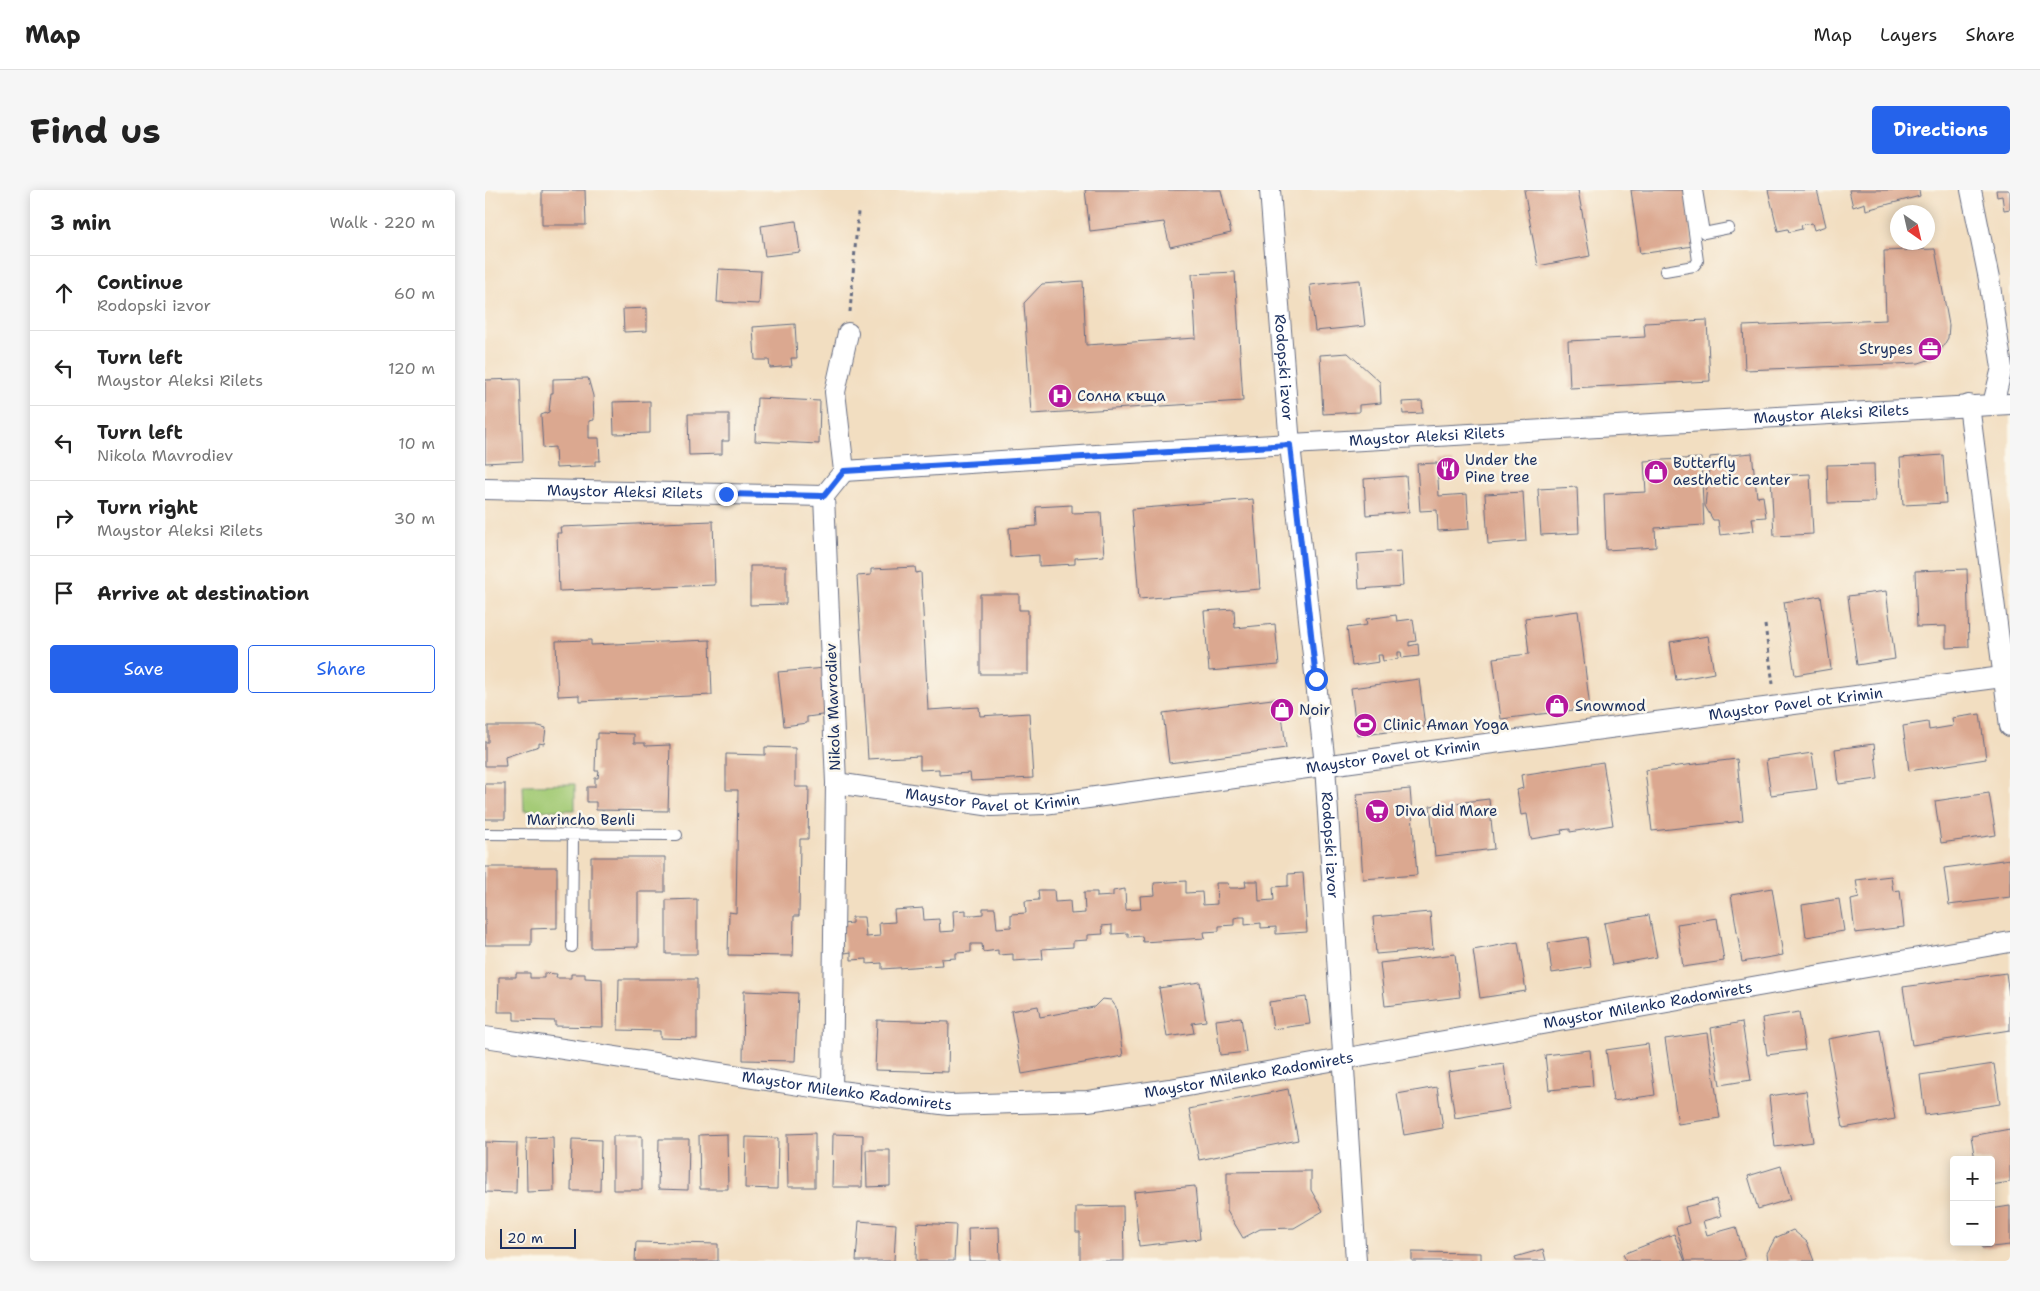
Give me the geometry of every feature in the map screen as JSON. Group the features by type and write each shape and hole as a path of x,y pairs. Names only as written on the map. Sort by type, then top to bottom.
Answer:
{"street":[{"name":"Rodopski izvor","path":"1270,190 1290,445 1325,765 1355,1261"},
{"path":"1972,191 1989,280 2002,368 2002,404"},
{"path":"824,496 844,471 835,392 848,332"},
{"name":"Maystor Aleksi Rilets","path":"844,471 2002,404"},
{"path":"1969,405 2006,677 2010,726"},
{"name":"Maystor Aleksi Rilets","path":"485,489 824,496"},
{"name":"Nikola Mavrodiev","path":"824,496 836,783 832,1090"},
{"name":"Maystor Pavel ot Krimin","path":"836,783 992,806 1045,804 1325,765 2006,677"},
{"name":"Maystor Milenko Radomirets","path":"485,1037 832,1090 949,1105 1088,1101 2010,942"}],"lane":[{"path":"1665,271 1694,266 1699,261 1688,190"},
{"path":"1697,190 1704,233 1729,228"},
{"name":"Marincho Benli","path":"485,834 677,835"},
{"path":"572,947 573,835"}],"path":[{"path":"848,332 858,212"},
{"path":"1765,625 1773,688"}],"green space":[{"path":"575,784 575,810 524,811 523,785"}],"building":[{"path":"542,190 585,190 586,225 542,225"},
{"path":"1085,190 1221,190 1231,233 1170,247 1164,222 1090,231"},
{"path":"1524,190 1578,190 1590,256 1538,266"},
{"path":"1631,190 1685,190 1693,246 1640,254"},
{"path":"1768,190 1817,190 1826,226 1814,230 1812,223 1801,225 1802,229 1789,232 1788,229 1778,231"},
{"path":"1849,190 1919,190 1920,196 1866,210 1865,203 1853,207"},
{"path":"1996,190 2010,190 2010,209 2004,210 2002,196 1997,197"},
{"path":"796,221 800,252 765,256 761,226"},
{"path":"1935,249 1949,325 1948,338 1941,350 1931,359 1919,363 1745,370 1743,326 1886,320 1884,251"},
{"path":"719,269 761,271 759,304 717,302"},
{"path":"1235,272 1243,401 1031,414 1024,303 1042,284 1083,281 1086,345 1196,338 1192,274"},
{"path":"1360,280 1365,326 1315,331 1310,285"},
{"path":"647,308 647,331 624,332 623,309"},
{"path":"1707,320 1710,381 1570,388 1568,341 1645,337 1644,323"},
{"path":"795,324 797,358 791,358 792,366 770,368 769,360 755,360 753,327"},
{"path":"1348,353 1380,382 1381,403 1359,405 1359,412 1323,414 1320,355"},
{"path":"588,378 593,396 594,420 589,421 589,438 599,438 600,461 595,461 595,466 556,468 555,447 543,448 541,415 549,412 551,393 553,393 553,379"},
{"path":"520,379 523,461 485,463 485,380"},
{"path":"757,398 820,401 819,444 755,441"},
{"path":"650,401 650,433 614,434 613,402"},
{"path":"1422,401 1423,413 1403,414 1402,402"},
{"path":"688,414 729,414 729,441 722,441 722,454 689,455"},
{"path":"1752,453 1757,497 1763,496 1766,517 1752,518 1754,531 1720,535 1718,520 1713,520 1705,506 1710,457"},
{"path":"1943,455 1946,503 1903,505 1900,458"},
{"path":"1701,458 1704,525 1655,528 1656,547 1606,550 1604,494 1646,492 1644,461"},
{"path":"1440,461 1453,461 1453,474 1440,474"},
{"path":"1437,463 1439,496 1467,494 1469,529 1438,531 1437,510 1420,511 1417,464"},
{"path":"1874,464 1875,502 1828,503 1827,465"},
{"path":"1810,474 1813,534 1774,536 1771,476"},
{"path":"1406,476 1409,512 1366,515 1364,479"},
{"path":"1577,487 1579,533 1541,535 1538,489"},
{"path":"1523,492 1526,541 1488,544 1485,494"},
{"path":"1253,499 1260,589 1139,599 1132,509"},
{"path":"1072,505 1072,513 1101,512 1104,556 1075,558 1075,564 1039,566 1039,555 1010,557 1009,528 1037,526 1036,507"},
{"path":"713,521 715,585 559,591 557,533 561,533 560,527"},
{"path":"1401,551 1403,586 1359,589 1357,554"},
{"path":"750,566 786,566 786,604 750,605"},
{"path":"915,567 916,573 921,572 928,710 979,707 980,716 1029,713 1033,778 971,781 970,773 939,775 939,769 920,770 920,756 868,759 857,576 871,575 871,569"},
{"path":"1967,569 1969,647 1946,648 1946,626 1917,627 1915,571"},
{"path":"1886,591 1895,659 1857,665 1848,596"},
{"path":"980,594 1019,594 1019,610 1028,610 1028,674 980,674"},
{"path":"1821,596 1831,669 1795,675 1784,602"},
{"path":"1234,609 1235,628 1275,624 1279,665 1209,671 1204,611"},
{"path":"1578,611 1590,708 1501,719 1493,658 1529,654 1525,618"},
{"path":"1396,615 1397,621 1413,619 1416,641 1409,642 1409,646 1418,644 1419,656 1402,658 1401,652 1398,652 1398,659 1383,661 1382,655 1378,655 1379,662 1352,666 1347,628 1367,625 1366,619"},
{"path":"1708,636 1714,673 1676,680 1670,642"},
{"path":"591,640 591,645 710,640 712,695 579,701 579,695 558,696 556,641"},
{"path":"825,668 829,714 807,717 807,723 784,726 778,672"},
{"path":"1419,679 1425,727 1357,736 1351,688"},
{"path":"1280,698 1286,748 1169,763 1163,713"},
{"path":"1980,714 1986,759 1909,771 1903,726 1928,722 1929,730 1953,726 1952,718"},
{"path":"488,726 539,726 546,728 544,744 539,743 539,746 505,757 506,766 485,766 485,742 488,742"},
{"path":"598,733 634,734 634,743 645,743 645,746 670,745 668,811 596,810 596,802 587,802 587,787 595,787 595,778 598,778 599,771 595,771 596,739 598,739"},
{"path":"1874,744 1878,779 1839,784 1835,749"},
{"path":"765,747 795,748 795,787 809,787 808,839 800,839 799,916 794,916 793,956 728,955 729,912 736,913 738,790 726,790 726,754 765,755"},
{"path":"1812,753 1817,789 1771,795 1766,760"},
{"path":"1737,759 1743,821 1652,831 1645,770"},
{"path":"1603,762 1613,825 1570,832 1570,829 1561,830 1562,834 1531,839 1527,814 1521,815 1517,790 1523,788 1521,775"},
{"path":"485,784 505,784 505,819 485,819"},
{"path":"1410,789 1417,875 1363,879 1357,794"},
{"path":"1989,793 1996,835 1941,843 1935,801"},
{"path":"1489,799 1494,849 1435,856 1430,806"},
{"path":"591,857 665,857 665,892 638,892 638,947 591,948"},
{"path":"2010,859 2010,897 1949,905 1944,868"},
{"path":"485,867 557,867 557,928 531,929 531,945 485,945"},
{"path":"1303,873 1307,932 1276,934 1276,927 1261,928 1261,923 1245,925 1245,917 1239,917 1234,918 1234,925 1219,926 1219,931 1204,932 1205,938 1143,942 1142,936 1128,937 1128,933 1112,934 1112,925 1102,926 1103,934 1087,935 1087,940 1073,941 1073,947 1042,949 1043,959 1013,961 1013,954 998,955 998,950 983,952 982,944 971,944 971,952 956,953 956,958 941,959 942,965 882,969 882,963 867,964 867,959 851,960 851,952 845,953 843,924 852,923 852,917 864,917 866,937 880,936 879,923 895,922 894,910 923,908 924,920 939,919 940,932 954,931 953,911 966,910 966,915 974,915 983,914 983,908 995,908 997,928 1011,927 1011,914 1026,913 1025,901 1039,900 1038,890 1054,890 1055,902 1070,901 1071,914 1085,913 1084,892 1097,892 1097,897 1113,896 1113,891 1125,889 1126,910 1141,909 1140,896 1155,895 1154,883 1186,881 1186,893 1202,892 1203,905 1217,904 1216,883 1228,883 1229,888 1237,888 1246,887 1245,881 1258,881 1259,901 1274,900 1273,887 1288,886 1288,874"},
{"path":"1891,876 1893,891 1900,890 1904,927 1855,933 1851,900 1859,898 1856,880"},
{"path":"1772,888 1783,955 1742,962 1731,895"},
{"path":"697,899 697,954 666,954 666,900"},
{"path":"1839,899 1844,931 1806,937 1802,905"},
{"path":"1430,912 1433,949 1376,954 1373,917"},
{"path":"1649,915 1657,957 1612,965 1604,923"},
{"path":"1717,918 1724,961 1683,967 1677,924"},
{"path":"1587,937 1591,967 1552,973 1548,943"},
{"path":"1518,942 1526,991 1480,998 1473,950"},
{"path":"1455,954 1460,997 1385,1006 1380,963"},
{"path":"516,973 530,973 530,978 544,978 544,973 557,974 556,978 571,978 571,974 585,974 585,978 602,979 603,1027 555,1026 555,1021 514,1020 514,1012 498,1012 499,977 516,977"},
{"path":"2006,973 2010,1002 2010,1030 1912,1045 1903,987"},
{"path":"619,979 697,979 697,1039 660,1038 660,1031 618,1030"},
{"path":"1200,982 1206,1021 1192,1023 1194,1033 1167,1037 1159,988"},
{"path":"744,991 798,993 795,1061 743,1060"},
{"path":"1306,997 1310,1024 1273,1029 1269,1002"},
{"path":"1102,999 1111,1000 1116,1007 1123,1056 1022,1074 1011,1011 1038,1006 1040,1017 1094,1007"},
{"path":"1799,1012 1805,1050 1767,1055 1762,1018"},
{"path":"1241,1017 1246,1052 1220,1055 1216,1020"},
{"path":"877,1020 949,1022 948,1072 875,1070"},
{"path":"1742,1022 1751,1080 1720,1085 1711,1028"},
{"path":"1880,1030 1895,1119 1843,1128 1828,1039"},
{"path":"1707,1033 1720,1118 1678,1124 1665,1039"},
{"path":"1648,1044 1655,1095 1613,1101 1606,1050"},
{"path":"1590,1050 1593,1086 1549,1090 1545,1055"},
{"path":"1504,1064 1510,1109 1455,1118 1448,1072"},
{"path":"1994,1064 2000,1104 1925,1115 1920,1075"},
{"path":"1437,1087 1443,1128 1404,1135 1397,1094"},
{"path":"1288,1089 1298,1140 1199,1160 1189,1109"},
{"path":"1806,1091 1813,1142 1775,1147 1769,1096"},
{"path":"2010,1129 2010,1182 1995,1184 1995,1156 1974,1156 1971,1136"},
{"path":"815,1133 815,1187 788,1187 787,1134"},
{"path":"727,1134 728,1189 700,1189 699,1135"},
{"path":"833,1134 863,1135 862,1187 832,1187"},
{"path":"613,1136 642,1136 642,1190 613,1190"},
{"path":"553,1137 554,1191 527,1192 526,1138"},
{"path":"746,1137 778,1138 777,1189 745,1188"},
{"path":"572,1139 601,1140 600,1191 571,1191"},
{"path":"659,1139 689,1139 688,1190 658,1189"},
{"path":"485,1142 517,1143 516,1193 485,1192"},
{"path":"866,1150 890,1150 890,1186 867,1187"},
{"path":"1781,1166 1791,1199 1758,1209 1748,1176"},
{"path":"1311,1171 1311,1190 1323,1211 1294,1228 1260,1229 1243,1238 1227,1211 1227,1172"},
{"path":"1195,1186 1200,1239 1139,1246 1134,1192"},
{"path":"1716,1199 1721,1216 1703,1221 1707,1235 1736,1227 1745,1259 1737,1261 1686,1261 1676,1227 1689,1223 1685,1207"},
{"path":"1123,1206 1124,1261 1080,1261 1080,1232 1076,1232 1076,1207"},
{"path":"2010,1206 2010,1245 1982,1248 1982,1246 1995,1246 1995,1208"},
{"path":"859,1221 896,1224 894,1261 856,1261"},
{"path":"917,1223 956,1225 954,1261 916,1261"},
{"path":"999,1227 1000,1261 969,1261 968,1228"},
{"path":"1793,1230 1807,1242 1814,1261 1768,1261 1767,1253 1775,1238"},
{"path":"1674,1234 1685,1261 1626,1261 1623,1254"},
{"path":"636,1242 718,1244 718,1261 635,1261"},
{"path":"1543,1249 1546,1261 1516,1261 1515,1257"},
{"path":"1412,1252 1481,1253 1481,1261 1412,1261"}],"place":[{"name":"Strypes","path":"1930,349"},
{"name":"Солна къща","path":"1060,396"},
{"name":"Under the Pine tree","path":"1448,469"},
{"name":"Butterfly aesthetic center","path":"1656,472"},
{"name":"Snowmod","path":"1557,706"},
{"name":"Noir","path":"1282,710"},
{"name":"Clinic Aman Yoga","path":"1365,725"},
{"name":"Diva did Mare","path":"1377,811"}],"route":[{"path":"726,494 824,496 844,471 1290,445 1316,679"}]}
